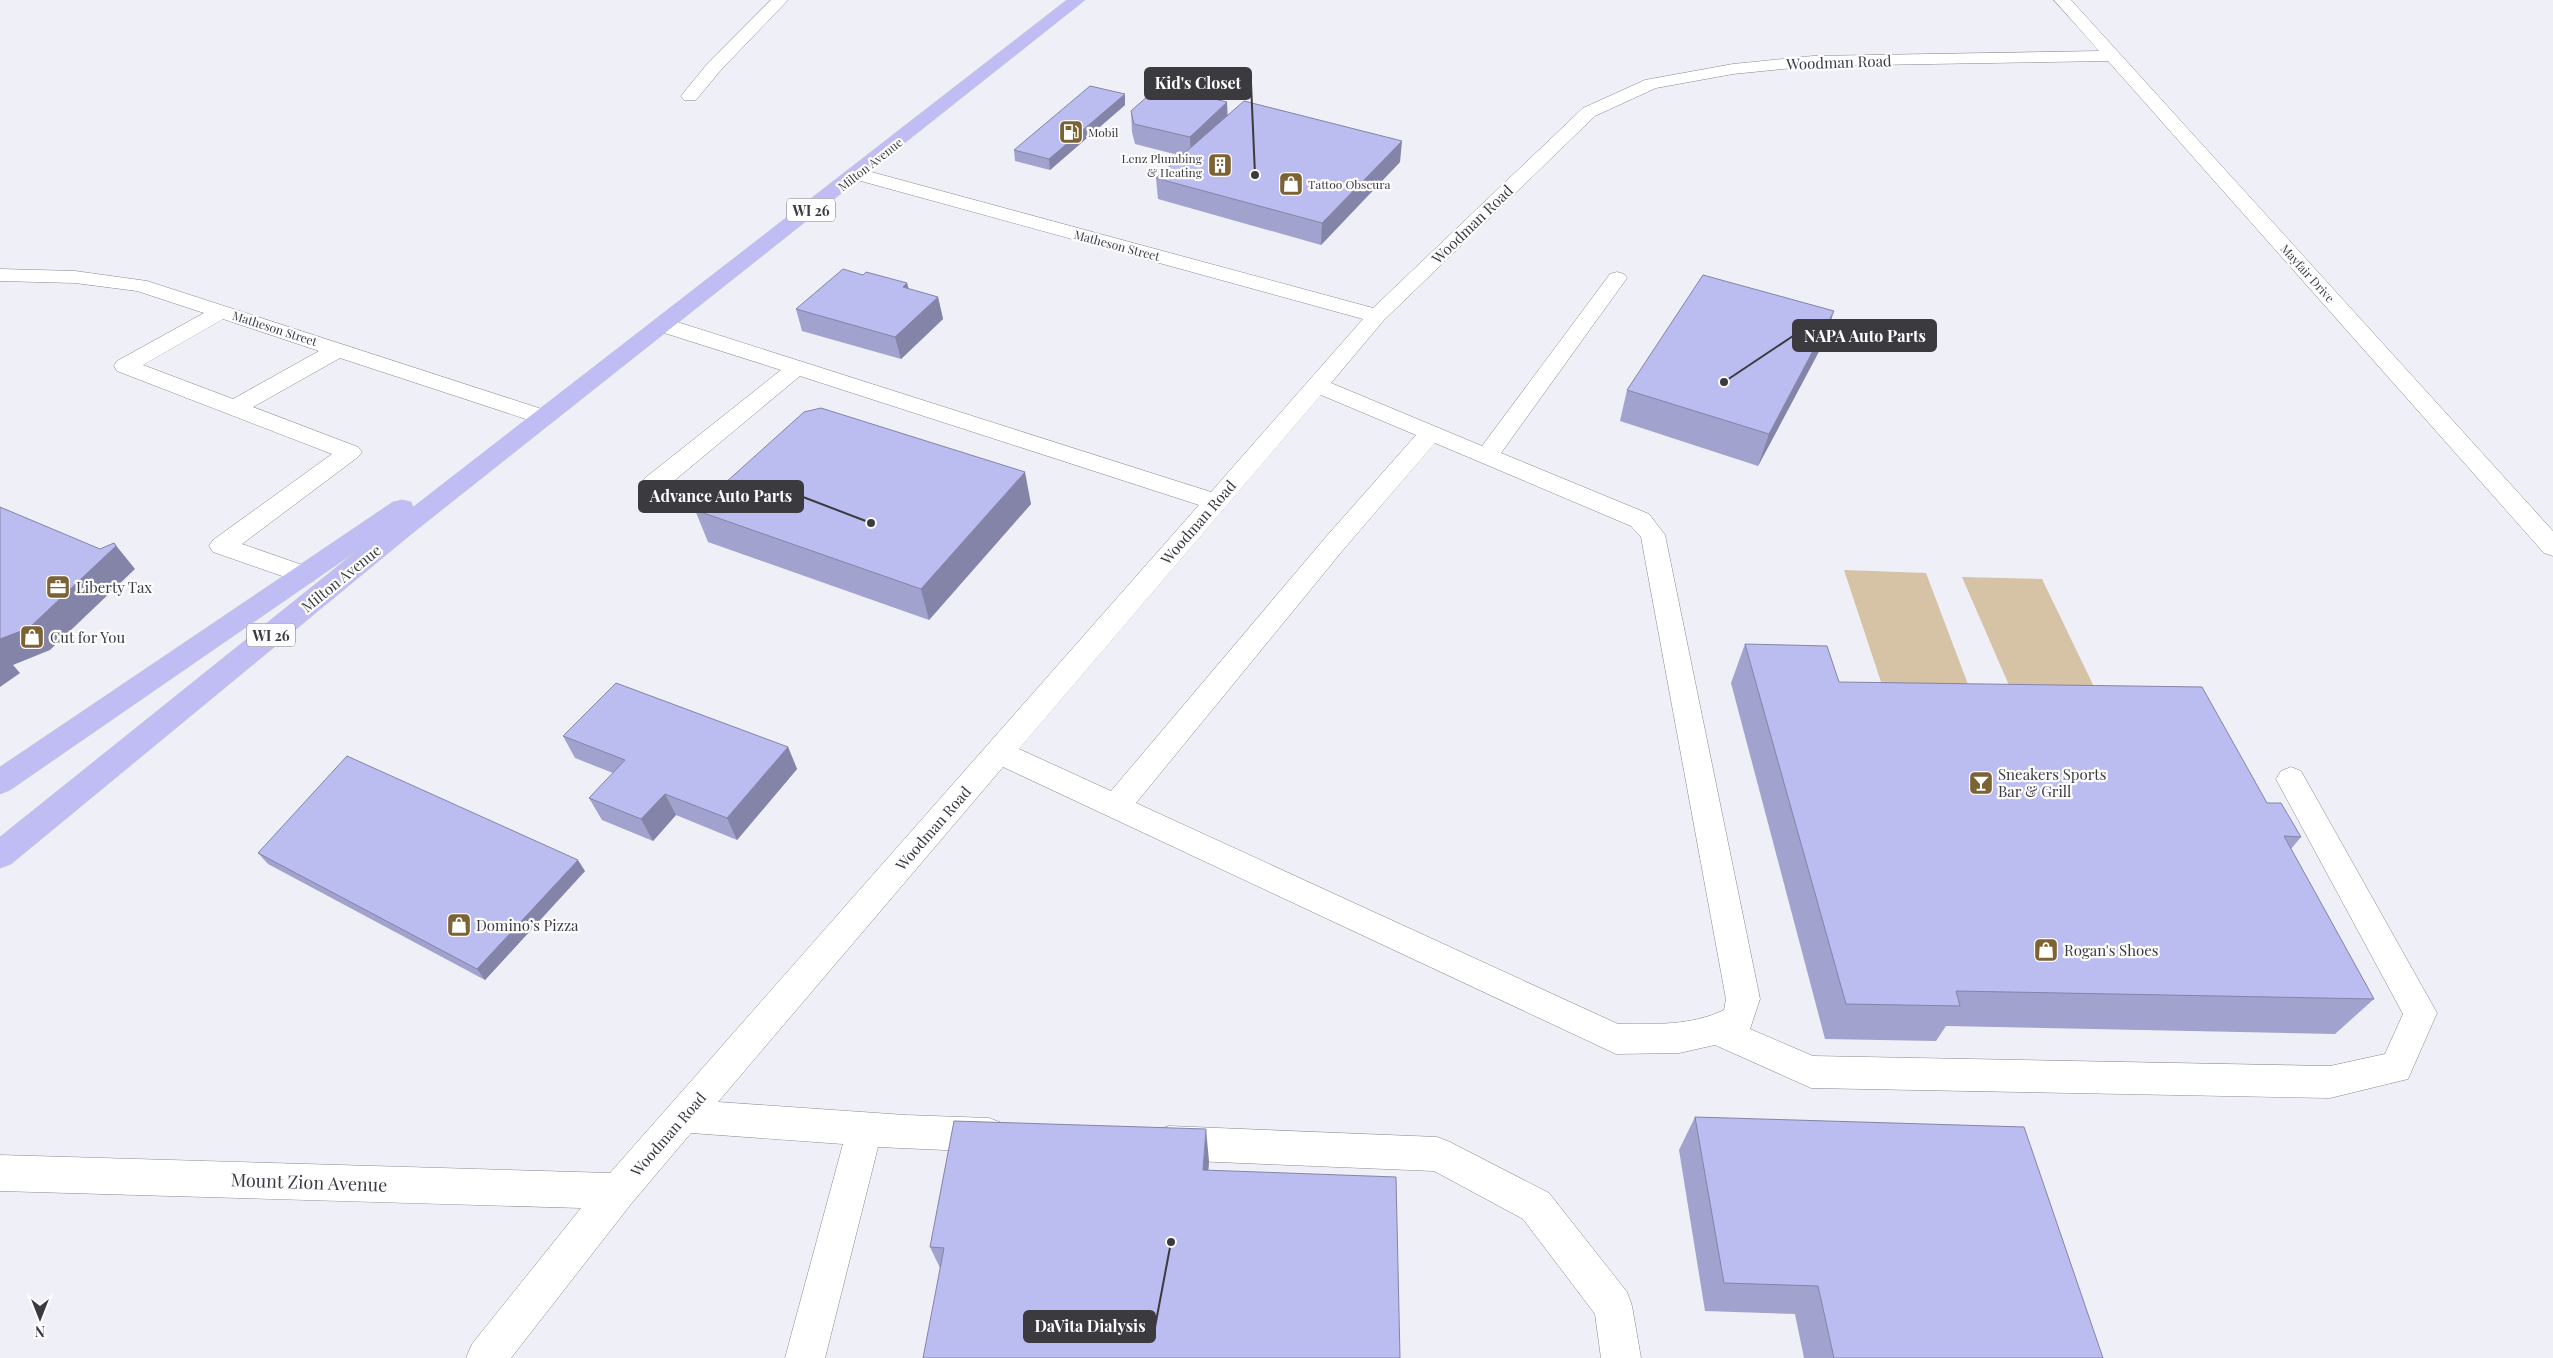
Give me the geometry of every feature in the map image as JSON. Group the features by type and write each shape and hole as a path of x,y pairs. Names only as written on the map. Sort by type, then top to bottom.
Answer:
{"main road":[{"name":"Milton Avenue","path":"0,855 160,723 543,417 857,174 1077,0"},
{"name":"Milton Avenue","path":"0,782 416,499 507,432 543,417"}],"street":[{"path":"690,96 714,67 780,0"},
{"name":"Mayfair Drive","path":"2062,0 2550,540"},
{"name":"Woodman Road","path":"486,1358 618,1191 1377,316 1588,112 1651,84 1733,69 1814,61 2112,56"},
{"name":"Matheson Street","path":"857,174 1377,316"},
{"name":"Matheson Street","path":"0,275 115,281 140,285 543,417"},
{"path":"1487,456 1617,278"},
{"path":"222,311 125,366 350,452 222,546 305,575"},
{"path":"663,325 1216,502"},
{"path":"234,408 339,349"},
{"path":"654,484 797,368"},
{"path":"998,752 1616,1039 1679,1040 1719,1031 1738,1019 1743,1000 1653,535 1640,520 1316,385"},
{"path":"1116,806 1334,544 1431,433"},
{"path":"1719,1031 1811,1072 2330,1082 2396,1068 2420,1013 2291,779"},
{"path":"683,1116 1023,1137"},
{"path":"805,1358 865,1128"},
{"path":"1142,1142 1437,1154 1536,1206 1613,1306 1621,1358"},
{"name":"Mount Zion Avenue","path":"0,1173 618,1191"}],"shaded area":[{"path":"1844,570 1926,573 1969,687 1882,685"},
{"path":"1962,577 2042,579 2097,693 2012,692"}],"building":[{"path":"1090,86 1125,94 1049,159 1014,150"},
{"path":"1159,86 1227,102 1190,137 1134,124 1131,111"},
{"path":"1244,101 1402,141 1322,223 1156,178"},
{"path":"843,269 863,275 866,272 907,283 903,287 938,297 895,337 796,309"},
{"path":"1703,275 1834,311 1769,434 1627,390"},
{"path":"821,408 1025,472 921,589 695,510 804,412"},
{"path":"0,507 100,549 114,543 116,546 29,628 0,639"},
{"path":"1745,644 1827,646 1839,682 2202,687 2267,803 2281,803 2301,837 2284,836 2374,999 1956,991 1960,1006 1846,1004"},
{"path":"616,683 788,747 727,818 665,794 641,819 589,798 625,760 563,736"},
{"name":"Domino’s Pizza","path":"347,756 578,860 477,969 258,853"},
{"path":"1695,1117 2024,1127 2103,1358 1834,1358 1818,1286 1724,1283"},
{"path":"954,1121 1206,1129 1203,1170 1396,1177 1400,1358 923,1358 944,1248 930,1247"}],"place":[{"name":"Mobil","path":"1071,132"},
{"name":"Lenz Plumbing & Heating","path":"1220,165"},
{"name":"Kid's Closet","path":"1255,175"},
{"name":"Tattoo Obscura","path":"1291,184"},
{"name":"NAPA Auto Parts","path":"1724,382"},
{"name":"Advance Auto Parts","path":"871,523"},
{"name":"Liberty Tax","path":"58,587"},
{"name":"Cut for You","path":"32,637"},
{"name":"Sneakers Sports Bar & Grill","path":"1981,783"},
{"name":"Domino’s Pizza","path":"459,925"},
{"name":"Rogan's Shoes","path":"2046,950"},
{"name":"DaVita Dialysis","path":"1171,1242"}]}
